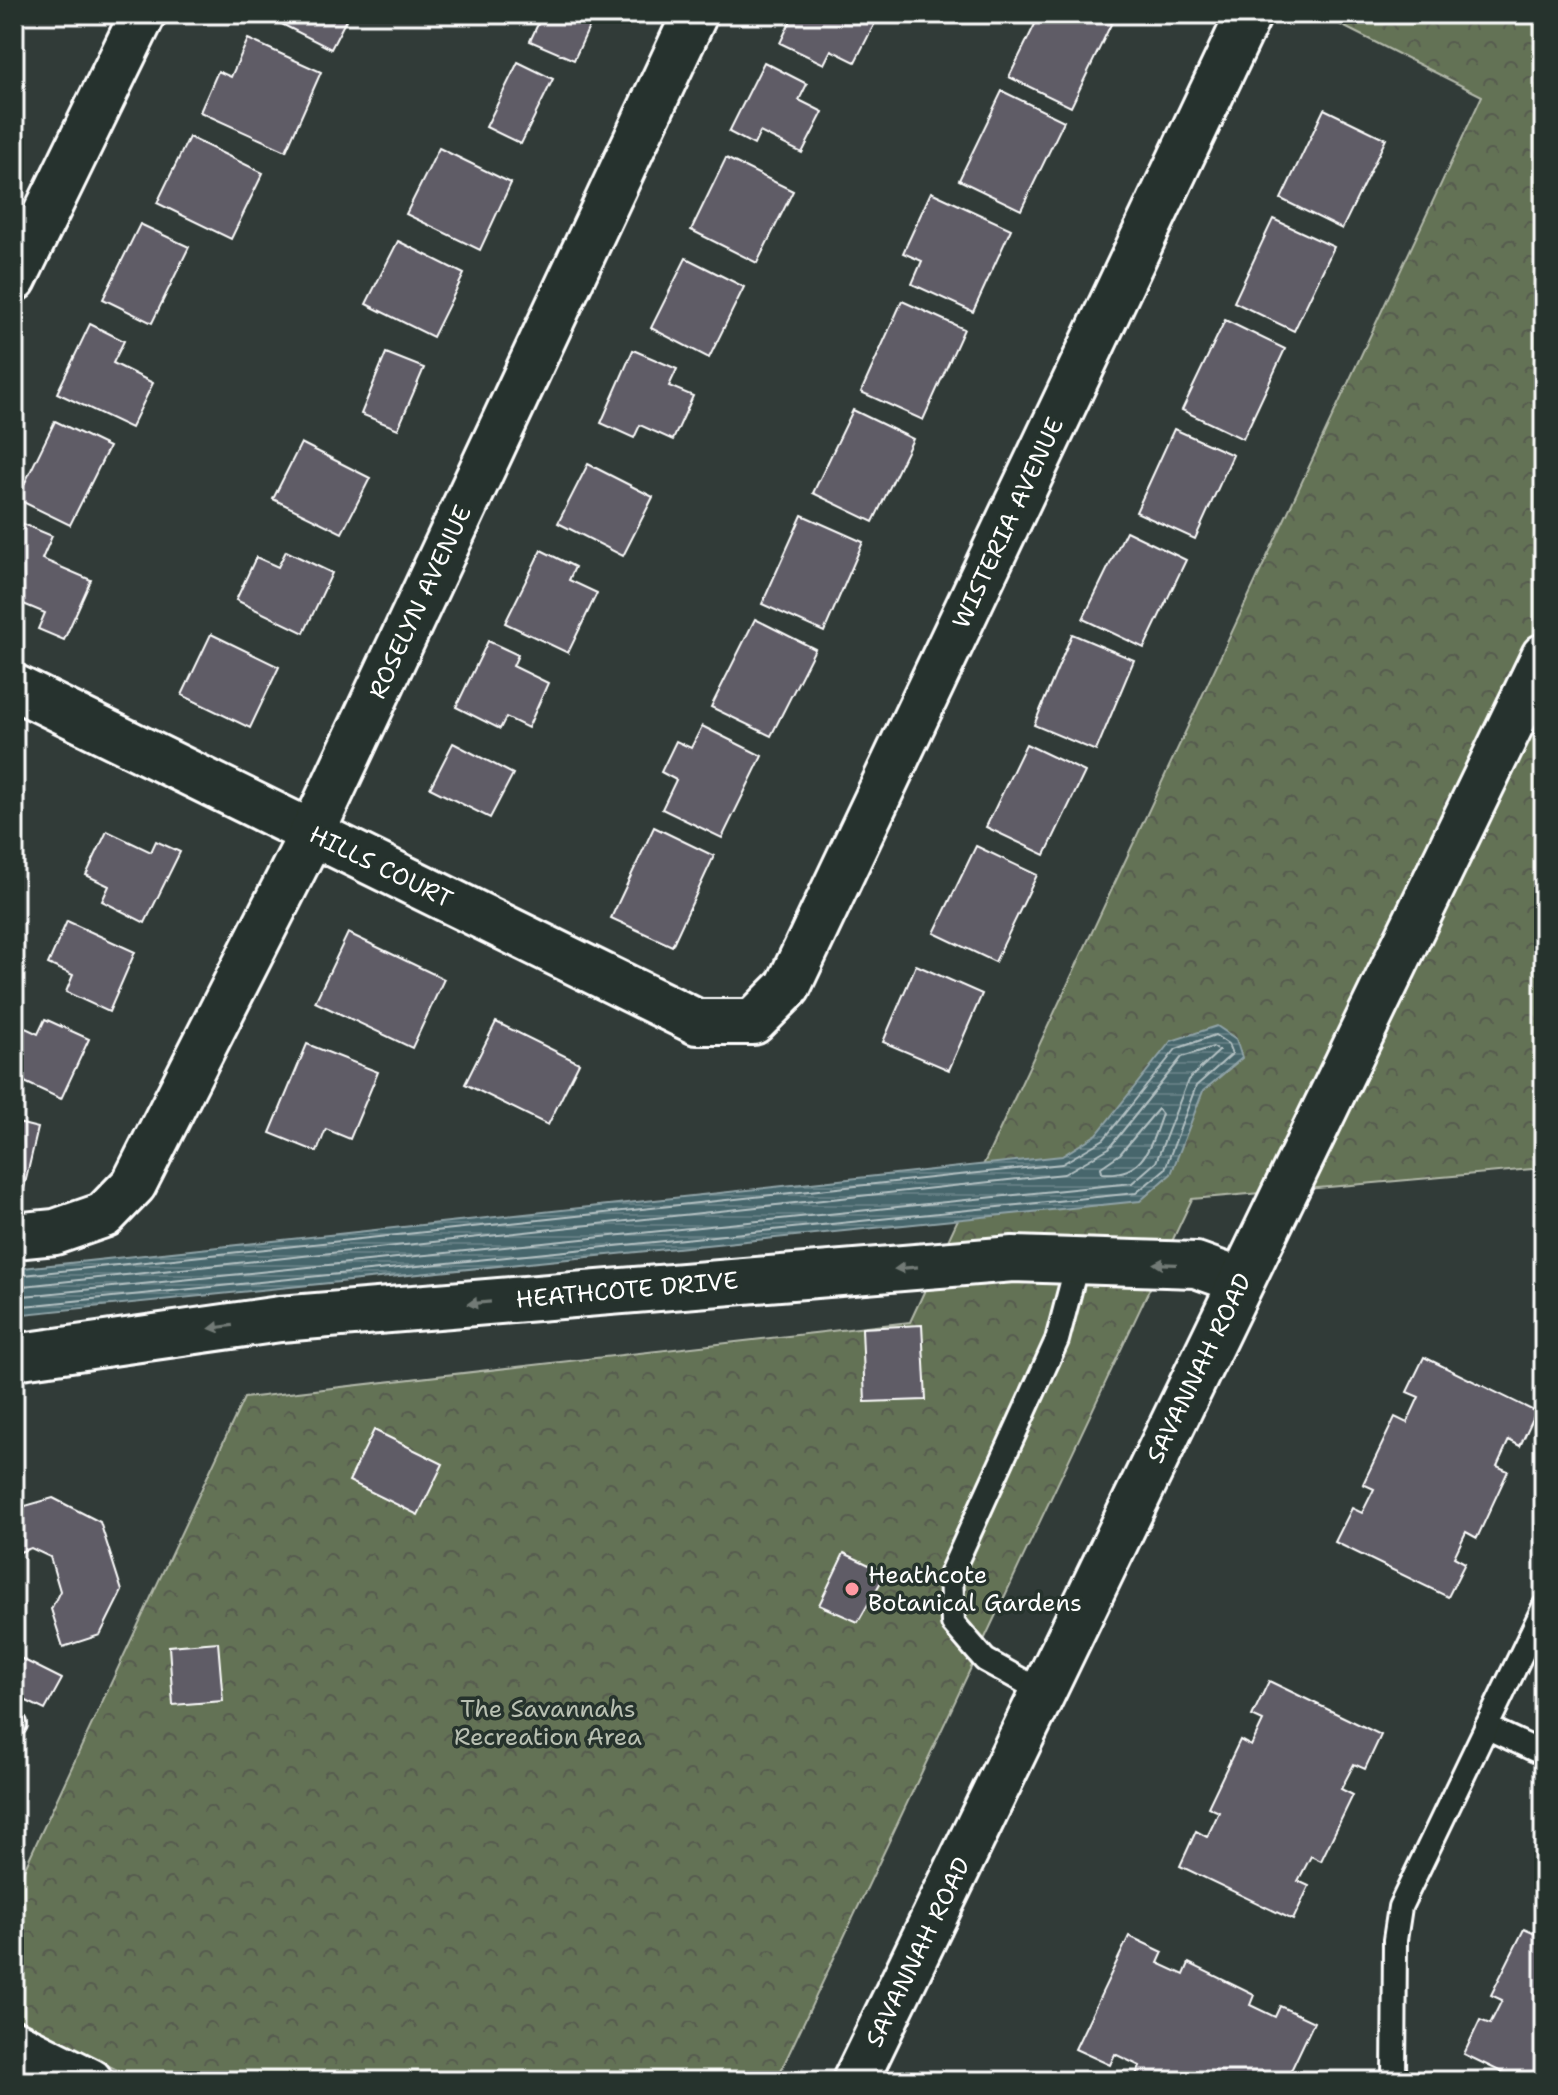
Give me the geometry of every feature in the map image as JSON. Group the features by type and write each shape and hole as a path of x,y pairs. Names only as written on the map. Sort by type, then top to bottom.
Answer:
{"street":[{"path":"14,279 143,14"},
{"name":"ROSELYN AVENUE","path":"14,1236 55,1232 104,1215 134,1184 312,833 695,14"},
{"name":"WISTERIA AVENUE","path":"753,1022 788,987 1249,14"},
{"name":"SAVANNAH ROAD","path":"855,2081 1544,656"},
{"name":"HILLS COURT","path":"14,687 697,1022 753,1022"},
{"name":"HEATHCOTE DRIVE","path":"14,1357 280,1319 1013,1259 1196,1265 1241,1281"},
{"path":"14,2043 90,2081"}],"lane":[{"path":"1043,1692 985,1660 953,1623 951,1573 1057,1340 1078,1260"},
{"path":"1394,2081 1395,1940 1400,1907 1544,1607"},
{"path":"1486,1727 1544,1754"}],"green space":[{"name":"The Savannahs Recreation Area","path":"1319,14 1544,14 1544,1168 1192,1199 776,2081 139,2081 14,2018 14,1891 244,1398 910,1322 1482,96"}],"water":[{"path":"1217,1026 1236,1039 1242,1058 1203,1091 1171,1174 1140,1201 14,1315 14,1269 1062,1156 1097,1134 1171,1041"}],"building":[{"path":"262,14 349,14 331,49"},
{"path":"516,14 595,14 574,60 530,41 538,24"},
{"path":"794,14 867,14 877,19 855,62 831,50 824,64 780,43"},
{"path":"1040,14 1115,16 1071,107 1009,77"},
{"path":"248,39 321,72 286,151 200,112 218,71 231,77"},
{"path":"518,62 553,79 521,144 486,127"},
{"path":"764,62 807,84 799,100 823,112 802,153 760,132 754,145 729,132"},
{"path":"1002,91 1064,121 1021,210 959,180"},
{"path":"1324,109 1386,139 1342,229 1281,199"},
{"path":"189,137 263,173 231,239 157,203"},
{"path":"439,148 511,183 480,250 406,214"},
{"path":"726,158 793,191 757,263 691,230"},
{"path":"931,192 1011,229 973,312 912,284 922,261 903,253"},
{"path":"1273,219 1334,247 1294,331 1234,302"},
{"path":"140,224 189,247 152,323 103,299"},
{"path":"398,241 464,274 433,337 366,304"},
{"path":"686,258 744,287 709,358 651,328"},
{"path":"902,301 964,329 923,420 861,392"},
{"path":"1225,320 1285,349 1243,439 1182,410"},
{"path":"90,324 124,341 113,363 153,383 131,428 57,393"},
{"path":"633,350 677,369 669,386 693,396 673,440 640,425 634,438 601,423"},
{"path":"386,353 424,368 398,429 361,414"},
{"path":"853,410 913,439 873,522 813,493"},
{"path":"55,421 109,447 70,525 17,499"},
{"path":"1174,429 1233,455 1195,539 1136,512"},
{"path":"301,443 370,478 342,533 273,499"},
{"path":"588,464 653,497 623,556 558,523"},
{"path":"802,515 863,542 824,632 762,604"},
{"path":"14,520 52,536 42,559 91,580 64,640 38,629 45,613 14,600"},
{"path":"1126,531 1186,560 1144,648 1083,619"},
{"path":"541,550 575,567 569,580 597,593 568,653 505,623"},
{"path":"286,551 332,573 304,633 236,600 256,557 278,567"},
{"path":"755,619 815,649 771,736 711,707"},
{"path":"211,634 279,667 250,728 182,695"},
{"path":"1072,634 1134,660 1096,751 1034,725"},
{"path":"488,641 518,655 513,666 548,683 528,728 506,717 500,729 456,707"},
{"path":"702,726 762,756 722,838 662,809 676,780 661,772 676,741 691,748"},
{"path":"453,743 513,774 490,818 430,788"},
{"path":"1026,744 1085,772 1045,855 986,827"},
{"path":"654,827 714,856 672,946 611,918"},
{"path":"107,831 151,852 156,841 180,852 145,923 102,901 109,886 86,875"},
{"path":"976,846 1037,875 995,962 934,933"},
{"path":"67,921 135,952 109,1012 66,992 73,975 48,964"},
{"path":"348,933 444,979 412,1048 315,1002"},
{"path":"916,965 982,994 949,1070 883,1042"},
{"path":"45,1019 89,1039 61,1099 14,1077 15,1023 38,1034"},
{"path":"496,1022 579,1063 548,1125 465,1084"},
{"path":"307,1044 378,1072 350,1139 326,1129 317,1152 270,1133"},
{"path":"14,1122 38,1128 24,1188 14,1185"},
{"path":"922,1325 926,1400 865,1402 862,1328"},
{"path":"1544,1333 1544,1352 1536,1349"},
{"path":"1424,1357 1536,1412 1520,1446 1509,1440 1497,1466 1508,1471 1477,1538 1466,1532 1454,1557 1465,1563 1448,1597 1335,1542 1352,1508 1362,1513 1374,1489 1363,1484 1395,1417 1407,1423 1419,1397 1407,1392"},
{"path":"374,1430 443,1464 418,1515 349,1481"},
{"path":"53,1498 100,1522 122,1591 100,1635 63,1647 51,1609 60,1591 50,1557 31,1548 14,1554 14,1503 22,1507"},
{"name":"Heathcote Botanical Gardens","path":"844,1553 886,1573 858,1622 819,1605"},
{"path":"218,1642 223,1701 173,1705 169,1646"},
{"path":"14,1655 62,1679 45,1710 14,1695"},
{"path":"1269,1681 1381,1735 1365,1769 1354,1764 1341,1789 1353,1795 1321,1861 1311,1856 1298,1881 1309,1886 1293,1920 1180,1866 1196,1831 1207,1837 1219,1812 1208,1807 1240,1740 1251,1746 1263,1721 1252,1716"},
{"path":"1544,1886 1544,1908 1536,1903"},
{"path":"1544,1914 1544,2081 1520,2081 1464,2054 1480,2020 1490,2024 1502,2000 1491,1995 1524,1929 1535,1934"},
{"path":"1129,1936 1163,1952 1158,1963 1184,1975 1189,1963 1254,1995 1250,2005 1275,2017 1280,2006 1314,2022 1286,2081 1144,2081 1135,2077 1140,2066 1115,2054 1110,2065 1075,2049"}],"place":[{"name":"Heathcote Botanical Gardens","path":"852,1589"}]}
